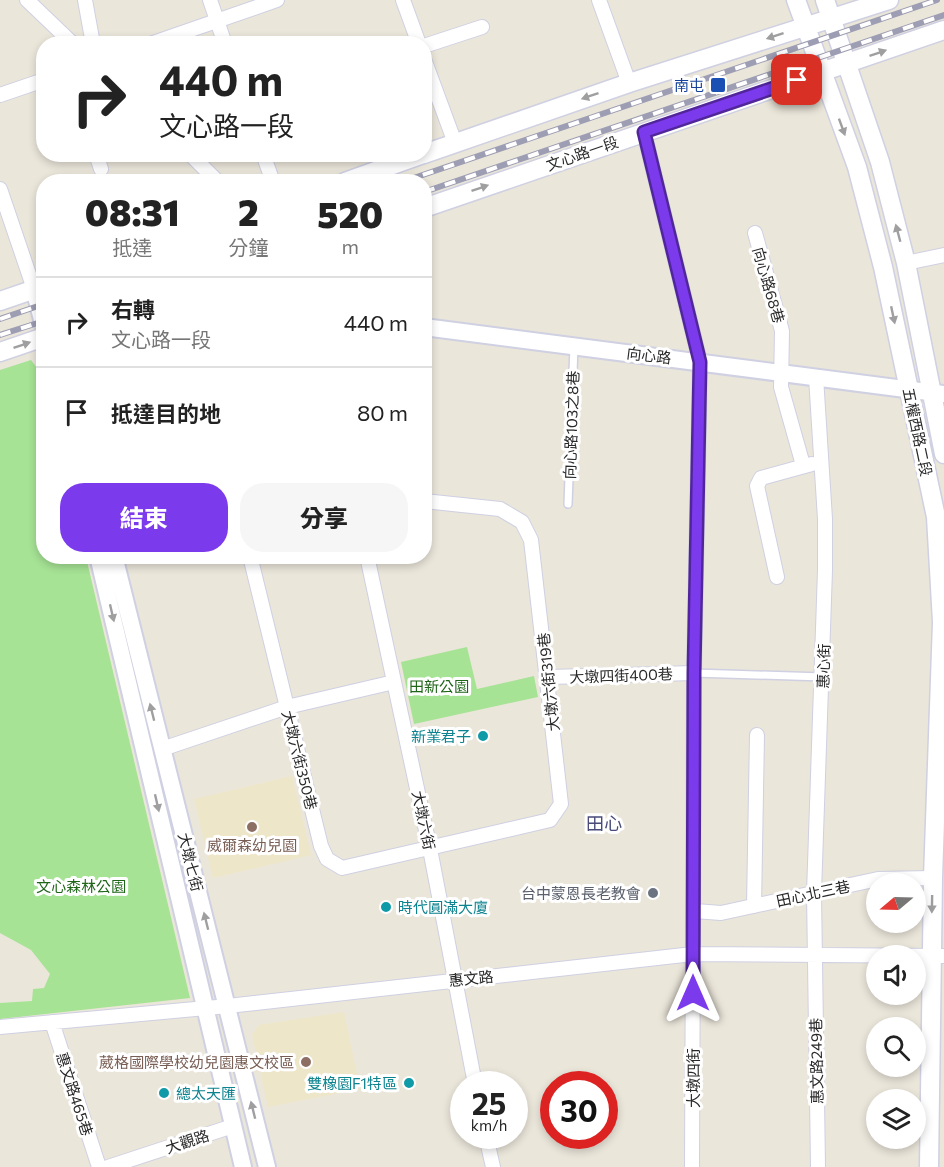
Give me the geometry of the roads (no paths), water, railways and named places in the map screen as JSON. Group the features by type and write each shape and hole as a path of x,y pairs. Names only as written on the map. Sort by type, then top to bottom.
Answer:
{"main road":[{"name":"五權西路二段","path":"796,0 857,167 883,267 936,517 940,553 942,622 933,878 938,955 929,1167"},
{"name":"五權西路二段","path":"825,0 880,162 937,393 944,454"},
{"path":"432,151 629,83 889,0"},
{"name":"文心路一段","path":"432,204 944,30"},
{"path":"368,174 401,162"},
{"path":"0,301 36,295"},
{"path":"0,352 36,340"}],"street":[{"path":"27,0 65,36"},
{"path":"85,0 92,36"},
{"path":"210,0 222,36"},
{"path":"173,36 277,0"},
{"path":"403,0 416,36"},
{"path":"599,0 629,83"},
{"path":"432,43 482,27"},
{"path":"432,81 455,143"},
{"path":"0,95 36,83"},
{"name":"大墩四街","path":"644,132 700,362 694,673 692,1167"},
{"path":"98,162 100,169"},
{"path":"198,162 210,174"},
{"path":"0,189 36,284"},
{"name":"向心路68巷","path":"755,233 782,331 782,373"},
{"path":"906,263 944,255"},
{"name":"向心路","path":"432,328 937,393"},
{"path":"782,373 781,387 803,465"},
{"name":"惠心街","path":"814,955 814,893 823,677 825,519 816,377"},
{"path":"777,577 757,486 761,478 803,465 820,463"},
{"name":"大墩六街319巷","path":"430,849 550,820 561,804 549,677 531,540 522,522 500,509 432,502"},
{"name":"大墩七街","path":"100,564 243,1167"},
{"name":"大墩七街","path":"116,564 267,1167"},
{"name":"大墩六街350巷","path":"252,564 321,846 327,859 342,868 430,849"},
{"name":"大墩六街","path":"370,564 430,849 453,980 472,1071"},
{"name":"大墩四街400巷","path":"549,677 694,673"},
{"path":"162,749 287,707 394,682"},
{"path":"754,906 757,735"},
{"name":"田心北三巷","path":"694,911 721,913 878,879 933,878"},
{"name":"惠文路","path":"0,1027 228,1006 693,954 938,955"},
{"name":"惠文路249巷","path":"814,955 818,1167"},
{"name":"惠文路465巷","path":"52,1022 99,1167"},
{"name":"大觀路","path":"108,1167 233,1126"},
{"path":"489,1149 493,1167"}],"lane":[{"name":"向心路103之8巷","path":"568,504 574,346"},
{"path":"694,673 823,677"}],"railway":[{"path":"426,174 937,0"},
{"path":"432,189 944,15"},
{"path":"0,319 36,307"},
{"path":"0,335 36,324"}],"place":[{"name":"南屯","path":"718,85"},
{"name":"新業君子","path":"483,736"},
{"name":"威爾森幼兒園","path":"252,827"},
{"name":"台中蒙恩長老教會","path":"653,893"},
{"name":"時代圓滿大廈","path":"386,907"},
{"name":"葳格國際學校幼兒園惠文校區","path":"306,1062"},
{"name":"雙橡園F1特區","path":"409,1083"},
{"name":"總太天匯","path":"164,1093"}],"district":[{"name":"田心","path":"604,823"}],"park label":[{"name":"田新公園","path":"439,686"},
{"name":"文心森林公園","path":"81,886"}]}
